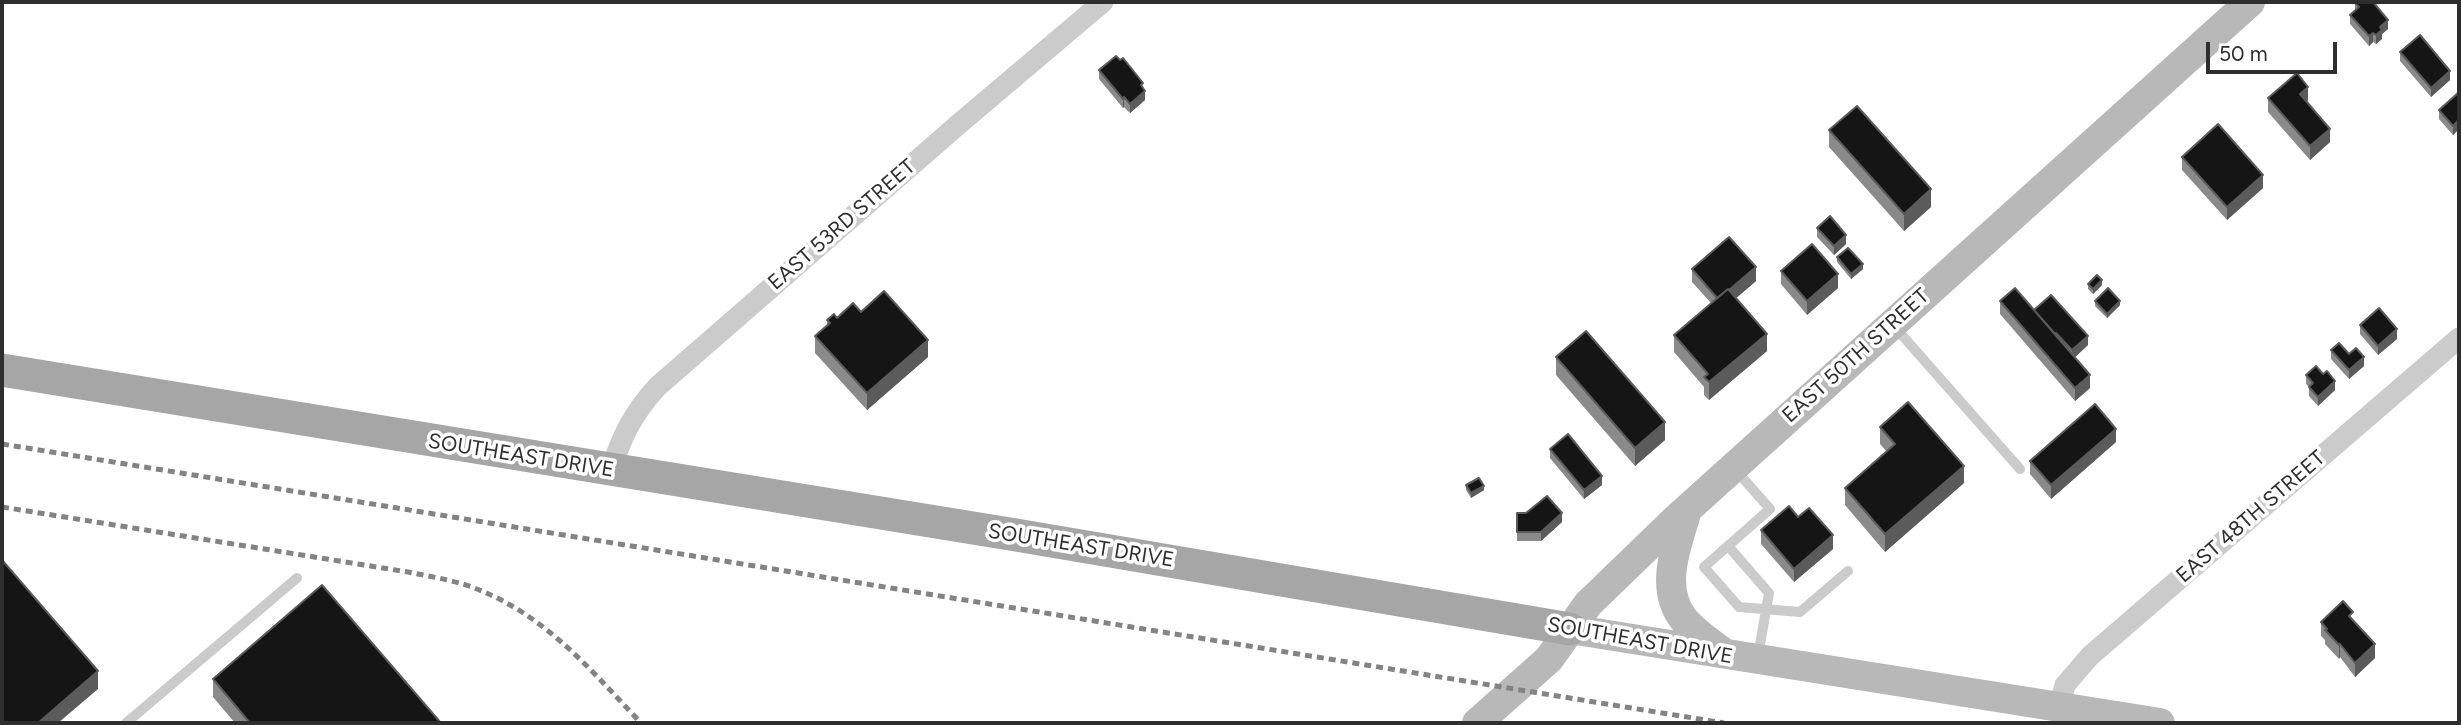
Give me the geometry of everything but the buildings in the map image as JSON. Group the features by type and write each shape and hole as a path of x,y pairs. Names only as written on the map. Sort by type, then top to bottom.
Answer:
{"main road":[{"name":"EAST 50TH STREET","path":"1477,723 1549,659 1588,604 1733,467 2250,2"},
{"name":"SOUTHEAST DRIVE","path":"2,370 1016,535 1757,660 2160,723"},
{"path":"1687,510 1671,570 1672,593 1681,616 1727,655"}],"street":[{"name":"EAST 53RD STREET","path":"610,471 625,429 639,407 657,387 1103,2"},
{"name":"EAST 48TH STREET","path":"2060,708 2065,685 2090,656 2459,338"}],"lane":[{"path":"1892,323 2020,469"},
{"path":"1733,467 1770,509 1704,567 1739,607 1800,612 1848,571"},
{"path":"1728,546 1769,593 1757,660"},
{"path":"126,723 297,578"}],"railway":[{"path":"2,444 1724,723"},
{"path":"2,507 408,572 466,585 493,596 541,625 582,661 641,723"}]}
